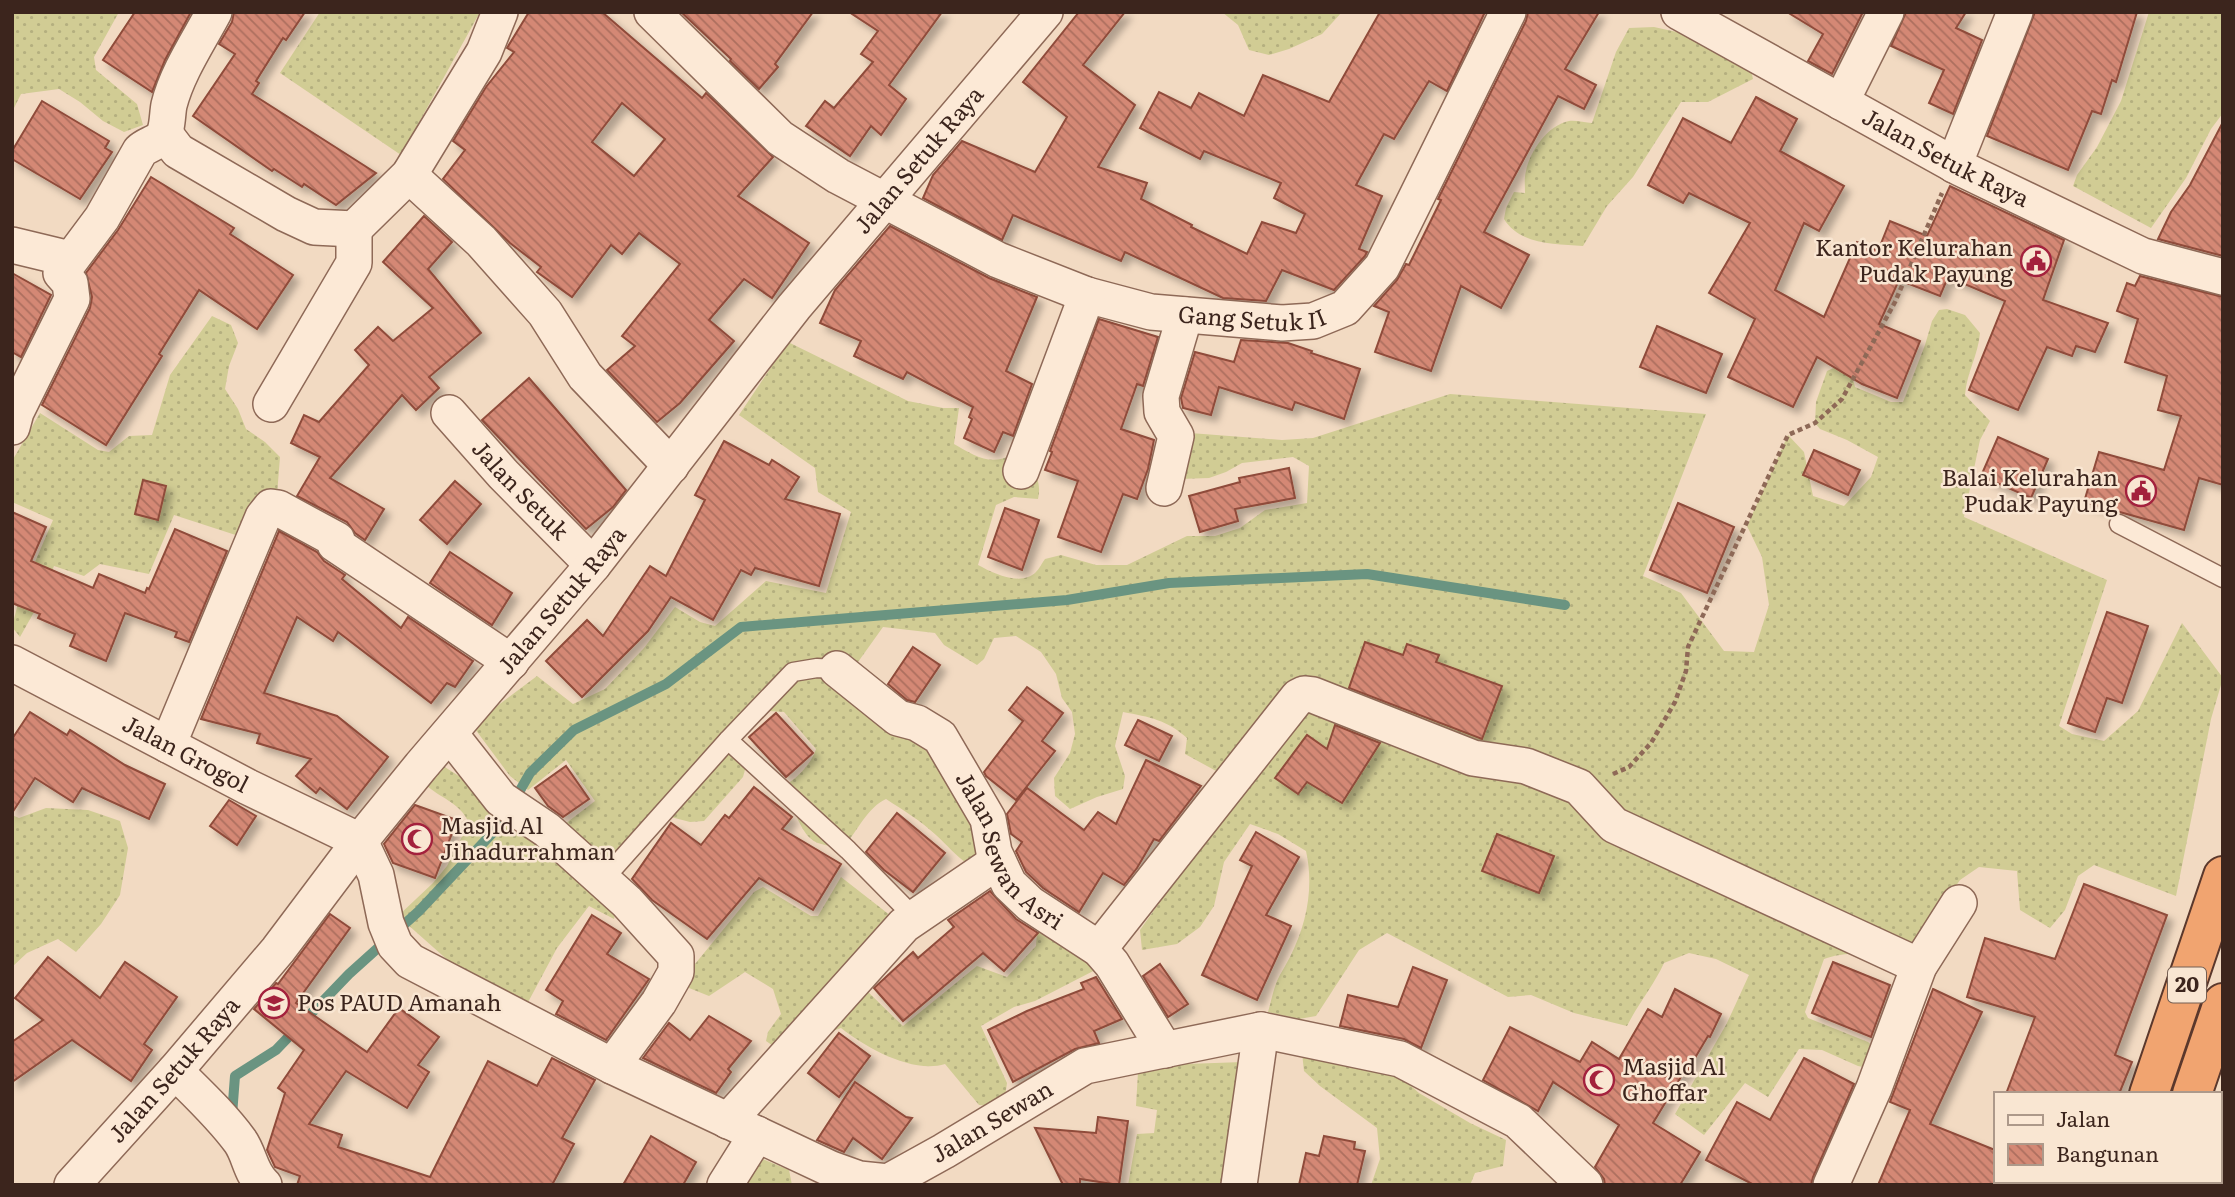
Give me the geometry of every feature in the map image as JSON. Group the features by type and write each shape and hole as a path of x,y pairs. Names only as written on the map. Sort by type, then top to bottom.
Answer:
{"highway":[{"name":"20","path":"2150,1092 2217,915 2223,876"},
{"name":"20","path":"2193,1092 2223,1003"}],"street":[{"path":"12,426 16,412 72,299 71,283 61,273 102,218 140,151 160,140 165,134 168,107 175,86 214,12"},
{"path":"165,134 178,151 286,214 314,227 354,229 409,175 484,52 500,12"},
{"name":"Gang Setuk II","path":"652,12 780,138 838,176 998,260 1087,295 1151,312 1282,323 1313,321 1345,308 1382,267 1507,12"},
{"name":"Jalan Setuk Raya","path":"72,1185 175,1071 278,950 360,841 593,565 794,307 1045,12"},
{"name":"Jalan Setuk Raya","path":"1679,12 1954,166 2143,256 2223,277"},
{"path":"1840,102 1886,12"},
{"path":"1954,166 2015,12"},
{"path":"409,175 481,240 545,313 585,376 671,466"},
{"path":"271,404 354,263 354,229"},
{"path":"12,245 70,259"},
{"path":"1021,471 1087,295"},
{"path":"1164,488 1176,436 1162,412 1161,396 1185,315"},
{"name":"Jalan Setuk","path":"449,413 502,474 593,565"},
{"path":"168,745 263,517 271,507 278,508 337,540 335,544 511,662"},
{"name":"Jalan Grogol","path":"12,663 360,841"},
{"name":"Jalan Sewan Asri","path":"837,668 898,718 917,723 940,737 988,819 998,860 1009,884 1017,894 1099,949 1112,964 1165,1050"},
{"path":"1099,949 1298,696 1304,694 1313,695 1473,758 1526,766 1579,787 1614,825 1919,965"},
{"path":"450,734 513,807 547,830 603,880 676,956 676,972 659,1002 612,1066"},
{"name":"Jalan Sewan","path":"360,841 376,875 386,923 395,945 410,961 612,1066 859,1179 888,1183 1085,1066 1261,1030 1400,1059 1518,1121 1585,1185"},
{"path":"725,1185 743,1127 904,925 998,860"},
{"path":"1831,1185 1874,1088 1919,965 1959,903"},
{"path":"1238,1185 1261,1030"},
{"path":"175,1071 233,1133 256,1177 264,1185"}],"lane":[{"path":"2119,524 2222,576"},
{"path":"603,880 728,740 793,672 837,668"},
{"path":"728,740 848,850 914,917"}],"path":[{"path":"1579,787 1629,767 1651,743 1675,702 1686,671 1688,647 1788,435 1815,423 1842,399 1895,302 1954,166"}],"shaded area":[{"path":"12,12 119,12 94,57 96,70 137,104 143,125 124,132 103,121 59,89 21,94 12,112"},
{"path":"320,12 480,12 401,155 280,73"},
{"path":"1222,12 1342,12 1322,34 1269,55 1249,50 1238,25"},
{"path":"2149,12 2223,12 2223,113 2211,129 2186,178 2151,228 2073,186 2121,101"},
{"path":"1654,27 1686,34 1749,62 1753,79 1708,102 1681,102 1633,177 1607,206 1583,246 1539,242 1519,234 1504,219 1506,208 1514,192 1525,193 1526,171 1536,147 1547,133 1561,123 1592,123 1616,52 1629,28"},
{"path":"1947,309 1965,315 1980,333 1965,395 1990,421 1980,440 1964,517 2107,580 2059,726 2072,734 2104,741 2138,711 2182,623 2223,678 2211,719 2176,896 2094,865 2078,876 2065,910 2050,928 2020,910 2017,871 1979,867 1960,880 1899,969 1863,955 1845,954 1824,959 1805,1012 1808,1018 1868,1042 1880,1052 1873,1069 1858,1066 1822,1050 1799,1049 1768,1097 1745,1083 1704,1135 1675,1114 1727,1023 1749,975 1716,959 1689,953 1664,963 1627,1026 1574,1013 1531,995 1508,997 1387,933 1359,950 1316,1016 1299,1019 1268,1012 1277,981 1296,944 1305,918 1309,891 1308,864 1306,851 1278,834 1250,824 1224,862 1214,906 1200,927 1177,944 1142,950 1140,930 1162,899 1218,772 1185,754 1187,738 1172,727 1150,718 1123,712 1115,746 1125,776 1123,789 1070,809 1055,796 1054,778 1070,753 1075,734 1072,712 1062,698 1056,674 1041,652 1016,636 994,638 984,659 977,665 944,645 935,633 883,627 858,662 848,671 923,743 975,823 979,855 969,865 924,825 886,799 868,813 844,847 813,841 798,821 786,785 804,769 816,749 784,712 768,711 730,739 749,755 743,777 704,821 690,822 667,816 615,863 600,865 561,827 595,801 566,760 528,790 510,776 472,725 537,676 573,704 605,689 644,648 675,607 700,622 715,626 766,581 826,593 851,512 818,492 815,468 739,415 788,342 908,401 943,408 959,408 954,444 990,460 1013,454 1034,473 1039,484 1038,499 1014,497 996,505 978,565 999,575 1015,578 1030,576 1045,559 1061,555 1096,565 1127,565 1187,536 1215,536 1240,528 1265,510 1307,503 1309,466 1293,457 1242,463 1209,478 1180,479 1164,431 1282,440 1313,438 1450,394 1706,414 1643,576 1681,593 1724,651 1754,652 1769,605 1762,557 1747,526 1788,435 1804,452 1813,496 1844,506 1871,477 1878,457 1820,429 1815,423 1816,402 1827,371 1842,364 1851,371 1855,387 1891,402 1903,402 1932,321 1939,310"},
{"path":"212,316 231,325 238,343 229,366 225,389 238,409 246,429 280,457 277,495 251,540 174,515 149,574 100,564 84,576 54,566 38,605 20,637 12,627 19,599 53,520 12,502 12,461 40,413 98,450 109,452 129,436 152,435 170,375"},
{"path":"440,764 462,778 469,787 617,905 614,919 589,906 557,948 526,1006 460,971 398,916 447,866 469,823 456,806 427,786 428,774"},
{"path":"46,808 88,810 120,821 128,848 120,895 101,924 76,952 58,939 27,953 12,967 12,815 19,818"},
{"path":"841,877 900,923 863,987 903,1026 977,966 1007,977 1036,946 1041,925 1103,966 1035,1001 1014,1007 981,1026 1007,1083 1005,1097 991,1106 979,1105 945,1064 919,1065 890,1057 841,1028 779,1050 766,1041 768,1032 781,1014 773,989 745,972 709,996 689,988 688,978 695,964 754,892 763,887 811,916 818,916"},
{"path":"1302,1053 1402,1078 1419,1093 1470,1123 1506,1140 1503,1166 1475,1173 1470,1185 1371,1185 1380,1159 1377,1128 1304,1071"},
{"path":"1243,1062 1222,1185 1128,1185 1137,1134 1154,1133 1157,1110 1136,1106 1138,1072 1186,1064"},
{"path":"741,1150 789,1170 792,1185 711,1185"}],"building":[{"path":"135,12 191,12 165,60 152,92 103,60"},
{"path":"234,12 305,12 286,40 283,38 256,81 259,83 252,94 376,173 336,205 304,184 302,187 274,169 272,171 193,116 235,54 219,44 232,22"},
{"path":"529,12 602,12 702,98 706,93 773,157 738,196 809,243 772,298 744,279 709,320 734,341 680,403 657,422 607,370 635,346 622,336 680,264 639,233 622,254 611,245 572,297 537,272 541,267 510,243 443,179 465,150 453,141 486,87 514,52 507,48","holes":["622,103 665,139 634,176 592,142"]},
{"path":"681,12 813,12 775,64 778,67 759,89"},
{"path":"849,12 942,12 889,85 906,99 881,135 871,126 850,156 806,126 825,101 834,108 873,62 861,54 878,31"},
{"path":"1079,12 1125,12 1083,65 1135,105 1098,167 1147,183 1141,199 1247,254 1262,222 1296,233 1305,214 1274,198 1281,183 1204,151 1200,159 1140,128 1159,92 1191,108 1199,93 1244,116 1263,75 1329,102 1380,12 1485,12 1447,91 1429,81 1394,139 1384,134 1356,185 1382,196 1359,249 1367,252 1365,256 1334,290 1282,270 1266,301 1223,298 1125,252 1121,261 1013,215 1002,240 923,198 933,175 962,141 1035,172 1067,117 1023,82"},
{"path":"1528,12 1599,12 1565,69 1596,85 1584,109 1558,96 1484,232 1529,255 1501,308 1461,286 1431,371 1375,352 1389,312 1374,306 1397,280 1406,264 1409,265"},
{"path":"1787,12 1863,12 1832,74 1808,61 1823,34"},
{"path":"1906,12 1966,12 1956,28 1982,40 1953,114 1929,103 1944,70 1891,46"},
{"path":"2035,12 2137,12 2116,82 2112,80 2101,114 2092,111 2068,170 1987,136"},
{"path":"1756,97 1797,119 1780,151 1844,186 1819,231 1804,223 1775,290 1824,317 1857,242 1878,251 1890,221 1927,236 1950,186 2064,240 2043,300 2108,323 2095,352 2076,346 2072,356 2047,347 2018,410 1969,390 2005,301 1948,277 1940,296 1899,280 1879,324 1920,341 1897,398 1862,384 1817,357 1793,407 1728,377 1755,319 1709,293 1750,223 1689,193 1683,203 1648,185 1683,118 1731,143"},
{"path":"42,101 109,141 105,148 112,152 80,199 12,159 12,151"},
{"path":"2223,122 2223,256 2158,239"},
{"path":"151,177 234,228 230,234 293,275 257,329 199,290 159,354 162,356 106,445 42,405 90,308 92,297 86,273 118,230"},
{"path":"424,216 452,242 428,269 481,333 429,377 439,388 416,410 402,395 330,478 384,509 365,540 355,533 347,522 297,496 320,457 291,443 304,415 319,422 369,365 355,350 378,327 393,341 433,308 383,262"},
{"path":"890,226 989,278 1037,297 1006,371 1032,384 1013,436 1003,432 994,452 964,438 972,419 969,417 973,407 907,372 903,379 854,356 861,341 820,323 835,290"},
{"path":"12,273 51,295 21,357 12,352"},
{"path":"2140,276 2223,297 2223,485 2199,478 2184,530 2084,502 2099,452 2164,470 2181,416 2158,410 2167,376 2125,362 2138,319 2117,311 2127,283 2135,286"},
{"path":"1099,319 1158,337 1143,386 1137,384 1121,429 1154,440 1148,469 1137,499 1123,494 1101,552 1058,537 1078,481 1045,470"},
{"path":"1657,326 1722,354 1706,393 1640,367"},
{"path":"1241,340 1288,343 1360,369 1344,419 1295,402 1292,410 1219,387 1211,415 1183,408 1181,398 1195,352 1234,362"},
{"path":"529,378 626,490 613,507 586,529 482,420"},
{"path":"1998,437 2048,459 2031,498 1981,476"},
{"path":"724,441 769,465 772,460 799,477 785,499 840,514 819,586 755,568 751,575 741,570 713,620 671,597 648,631 582,697 546,661 587,620 603,636 650,566 666,576 705,500 695,495"},
{"path":"1814,450 1860,470 1848,495 1803,475"},
{"path":"1289,468 1295,498 1235,509 1238,521 1200,532 1189,496 1240,482 1239,478"},
{"path":"143,480 166,486 158,520 135,514"},
{"path":"455,481 481,504 447,544 420,520"},
{"path":"1678,503 1734,527 1707,593 1650,570"},
{"path":"1005,508 1039,520 1022,570 988,557"},
{"path":"12,512 46,527 31,561 93,588 99,574 145,593 175,529 227,551 189,642 175,637 177,632 125,613 106,661 70,646 75,634 38,618 40,614 12,603"},
{"path":"279,531 317,552 324,561 345,575 342,579 401,628 408,617 473,661 455,687 447,683 431,703 338,632 333,641 297,617 264,693 337,716 388,757 347,809 320,788 316,793 296,776 311,759 257,743 260,734 201,719"},
{"path":"450,552 512,593 492,625 430,583"},
{"path":"2107,612 2148,626 2122,703 2107,698 2095,732 2068,723"},
{"path":"1365,642 1403,655 1407,644 1439,655 1436,662 1502,686 1482,739 1349,688"},
{"path":"913,647 940,665 915,702 907,700 888,684"},
{"path":"1027,687 1063,713 1042,741 1055,751 1016,800 984,772 1023,721 1009,710"},
{"path":"30,712 67,735 70,730 125,765 165,784 149,819 82,788 73,802 35,778 12,813 12,739"},
{"path":"776,713 813,753 786,777 749,737"},
{"path":"1138,720 1172,736 1159,761 1125,745"},
{"path":"1335,725 1380,743 1342,803 1307,782 1298,794 1275,778 1307,735 1327,749"},
{"path":"1146,760 1201,786 1159,841 1154,839 1124,885 1103,873 1079,912 1043,888 1026,872 1016,851 1022,842 1011,834 1007,814 1027,788 1084,830 1098,812 1116,824"},
{"path":"566,766 589,799 563,817 548,806 535,788"},
{"path":"754,787 792,817 782,829 841,864 813,910 759,878 707,939 652,900 632,879 671,823 701,845 725,815 729,818"},
{"path":"229,800 256,816 237,845 210,826"},
{"name":"Masjid Al Jihadurrahman","path":"415,805 457,820 435,878 393,863 384,844"},
{"path":"897,813 945,853 913,892 866,852"},
{"path":"1256,832 1299,857 1266,915 1291,926 1257,1000 1202,975 1252,866 1240,860"},
{"path":"1497,834 1554,856 1539,893 1482,871"},
{"path":"2084,884 2167,915 2115,1055 2132,1062 2120,1092 2007,1092 2035,1017 1967,997 1985,938 2055,959"},
{"path":"990,891 1016,919 1038,933 1004,971 983,953 903,1021 874,988 913,952 918,958 954,927 948,920"},
{"path":"330,914 350,928 296,1003 367,1052 399,1008 439,1037 418,1065 429,1072 407,1108 346,1071 309,1124 342,1135 338,1147 430,1177 488,1061 537,1086 552,1058 595,1080 562,1138 574,1144 552,1185 297,1185 300,1176 275,1167 267,1150 285,1093 278,1088 304,1050 254,1009 276,983 278,984"},
{"path":"592,915 621,933 607,954 649,979 606,1040 556,1014 563,1001 546,990"},
{"path":"48,957 100,998 125,962 177,997 144,1044 152,1050 131,1081 72,1040 12,1082 12,1042 43,1020 15,998"},
{"path":"1833,962 1890,985 1871,1037 1812,1013"},
{"path":"1160,964 1188,1004 1168,1017 1143,976"},
{"path":"1413,967 1447,980 1421,1048 1404,1039 1340,1026 1348,995 1398,1007"},
{"path":"1096,977 1122,1019 1094,1031 1099,1043 1075,1049 1013,1082 988,1030 1027,1011 1084,989 1081,983"},
{"path":"1675,989 1721,1014 1710,1037 1708,1036 1686,1073 1684,1072 1653,1123 1700,1152 1680,1185 1605,1185 1595,1167 1619,1125 1553,1082 1538,1111 1483,1080 1510,1027 1580,1062 1592,1042 1619,1059 1648,1009 1662,1017"},
{"path":"1933,989 1982,1012 1930,1124 1994,1150 1995,1185 1878,1185 1910,1110 1890,1102"},
{"path":"709,1016 751,1041 728,1069 731,1072 716,1093 643,1058 669,1023 690,1040"},
{"path":"839,1033 870,1056 839,1097 808,1073"},
{"path":"1804,1058 1854,1084 1811,1185 1754,1185 1706,1160 1737,1102 1770,1120"},
{"path":"855,1082 906,1117 912,1118 882,1159 853,1138 844,1152 817,1140"},
{"path":"1098,1117 1128,1121 1119,1185 1080,1179 1080,1185 1063,1185 1035,1128 1096,1133"},
{"path":"651,1136 696,1162 683,1185 623,1185"},
{"path":"1324,1136 1355,1142 1354,1149 1365,1151 1357,1185 1299,1185 1306,1153 1319,1156"}],"waterway":[{"path":"232,1115 235,1076 276,1050 349,974 419,911 500,825 530,773 574,730 666,684 741,627 1067,600 1169,583 1367,574 1565,605"}],"place":[{"name":"Kantor Kelurahan Pudak Payung","path":"2036,261"},
{"name":"Balai Kelurahan Pudak Payung","path":"2141,491"},
{"name":"Masjid Al Jihadurrahman","path":"417,839"},
{"name":"Pos PAUD Amanah","path":"274,1003"},
{"name":"Masjid Al Ghoffar","path":"1599,1080"}]}
